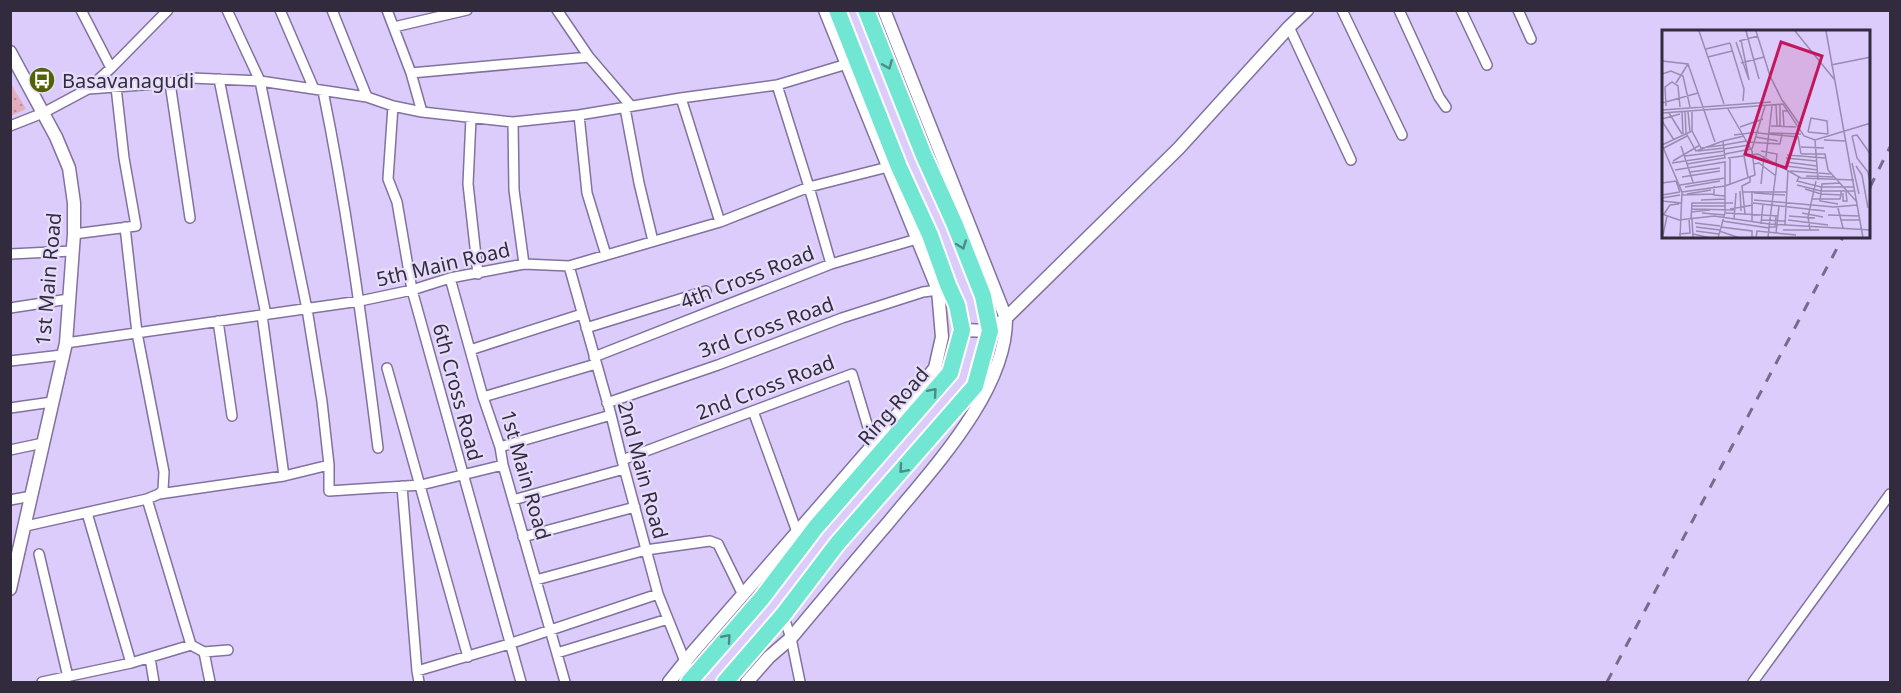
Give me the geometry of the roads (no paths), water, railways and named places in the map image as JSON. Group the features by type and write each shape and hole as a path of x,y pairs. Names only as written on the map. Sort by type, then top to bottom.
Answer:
{"highway":[{"name":"Ring Road","path":"690,681 762,598 816,527 951,373 962,330 957,304 930,235 899,167 837,10"},
{"path":"725,682 783,615 837,544 975,386 990,332 983,296 866,10"}],"street":[{"path":"81,10 111,68"},
{"path":"227,10 260,81 307,309 322,402 329,465 329,491 421,484 503,465"},
{"path":"280,10 318,90 333,141 360,301 378,448"},
{"path":"332,10 367,97"},
{"path":"387,10 411,73 422,112"},
{"path":"394,27 467,10"},
{"path":"557,10 589,57 628,107 639,183 653,241"},
{"path":"669,682 873,444 935,368 942,337 938,290 825,10"},
{"path":"747,682 769,657 791,638 968,423 1000,362 1006,335 1006,318 884,10"},
{"path":"962,330 990,332 1006,318 1179,148 1307,10"},
{"path":"1342,10 1402,135"},
{"path":"1399,10 1438,97 1446,107"},
{"path":"1461,10 1487,65"},
{"path":"1518,10 1531,39"},
{"path":"10,126 43,113 88,89 166,11"},
{"path":"1289,27 1351,160"},
{"name":"1st Main Road","path":"10,52 56,137 69,168 74,203 74,234 64,349 26,526 16,545 10,589"},
{"path":"411,73 589,57"},
{"path":"88,89 170,83 191,78 260,81 367,97 393,106 422,112 513,122 579,115 777,85 847,64"},
{"path":"219,79 264,315 284,476"},
{"path":"170,83 190,218"},
{"path":"777,85 831,264"},
{"path":"74,234 136,226 124,158 116,87"},
{"path":"681,98 720,222"},
{"name":"6th Cross Road","path":"393,106 388,179 397,202 412,290 521,682"},
{"path":"579,115 587,193 606,255"},
{"path":"471,118 468,184 478,274"},
{"path":"513,122 514,190 524,264"},
{"name":"5th Main Road","path":"10,361 137,333 360,301 412,290 450,278 524,264 569,266 720,222 809,187 888,167"},
{"path":"125,227 137,333 164,472 163,490 159,494"},
{"name":"4th Cross Road","path":"483,398 595,361 831,264 917,239"},
{"path":"10,254 72,251"},
{"name":"2nd Main Road","path":"569,266 658,594 685,662 690,681"},
{"name":"1st Main Road","path":"450,278 483,398 500,447 503,465 565,682"},
{"name":"3rd Cross Road","path":"608,403 718,365 842,318 923,292 938,290"},
{"path":"586,328 706,291"},
{"path":"10,308 69,299"},
{"path":"470,350 582,314"},
{"path":"218,321 232,416"},
{"path":"387,368 468,657"},
{"name":"2nd Cross Road","path":"513,500 623,464 852,374 873,444"},
{"path":"10,408 52,402"},
{"path":"753,411 797,532"},
{"path":"500,447 611,415"},
{"path":"10,450 43,443"},
{"path":"26,526 147,499 159,494 284,476 329,465"},
{"path":"402,486 417,671 420,682"},
{"path":"1753,682 1890,494"},
{"path":"10,500 32,496"},
{"path":"147,499 191,645 204,652 228,650"},
{"path":"524,537 635,507"},
{"path":"87,513 131,663"},
{"path":"536,580 646,550 703,540 718,544 743,595"},
{"path":"39,554 68,677"},
{"path":"417,671 509,644 658,594"},
{"path":"783,615 791,638 800,682"},
{"path":"557,653 668,619"},
{"path":"42,682 131,663 191,645"},
{"path":"204,652 210,682"},
{"path":"150,658 154,682"},
{"path":"95,671 97,682"}],"railway":[{"path":"1871,185 1890,147"},
{"path":"1607,682 1842,238"}],"place":[{"name":"Basavanagudi","path":"42,80"}]}
